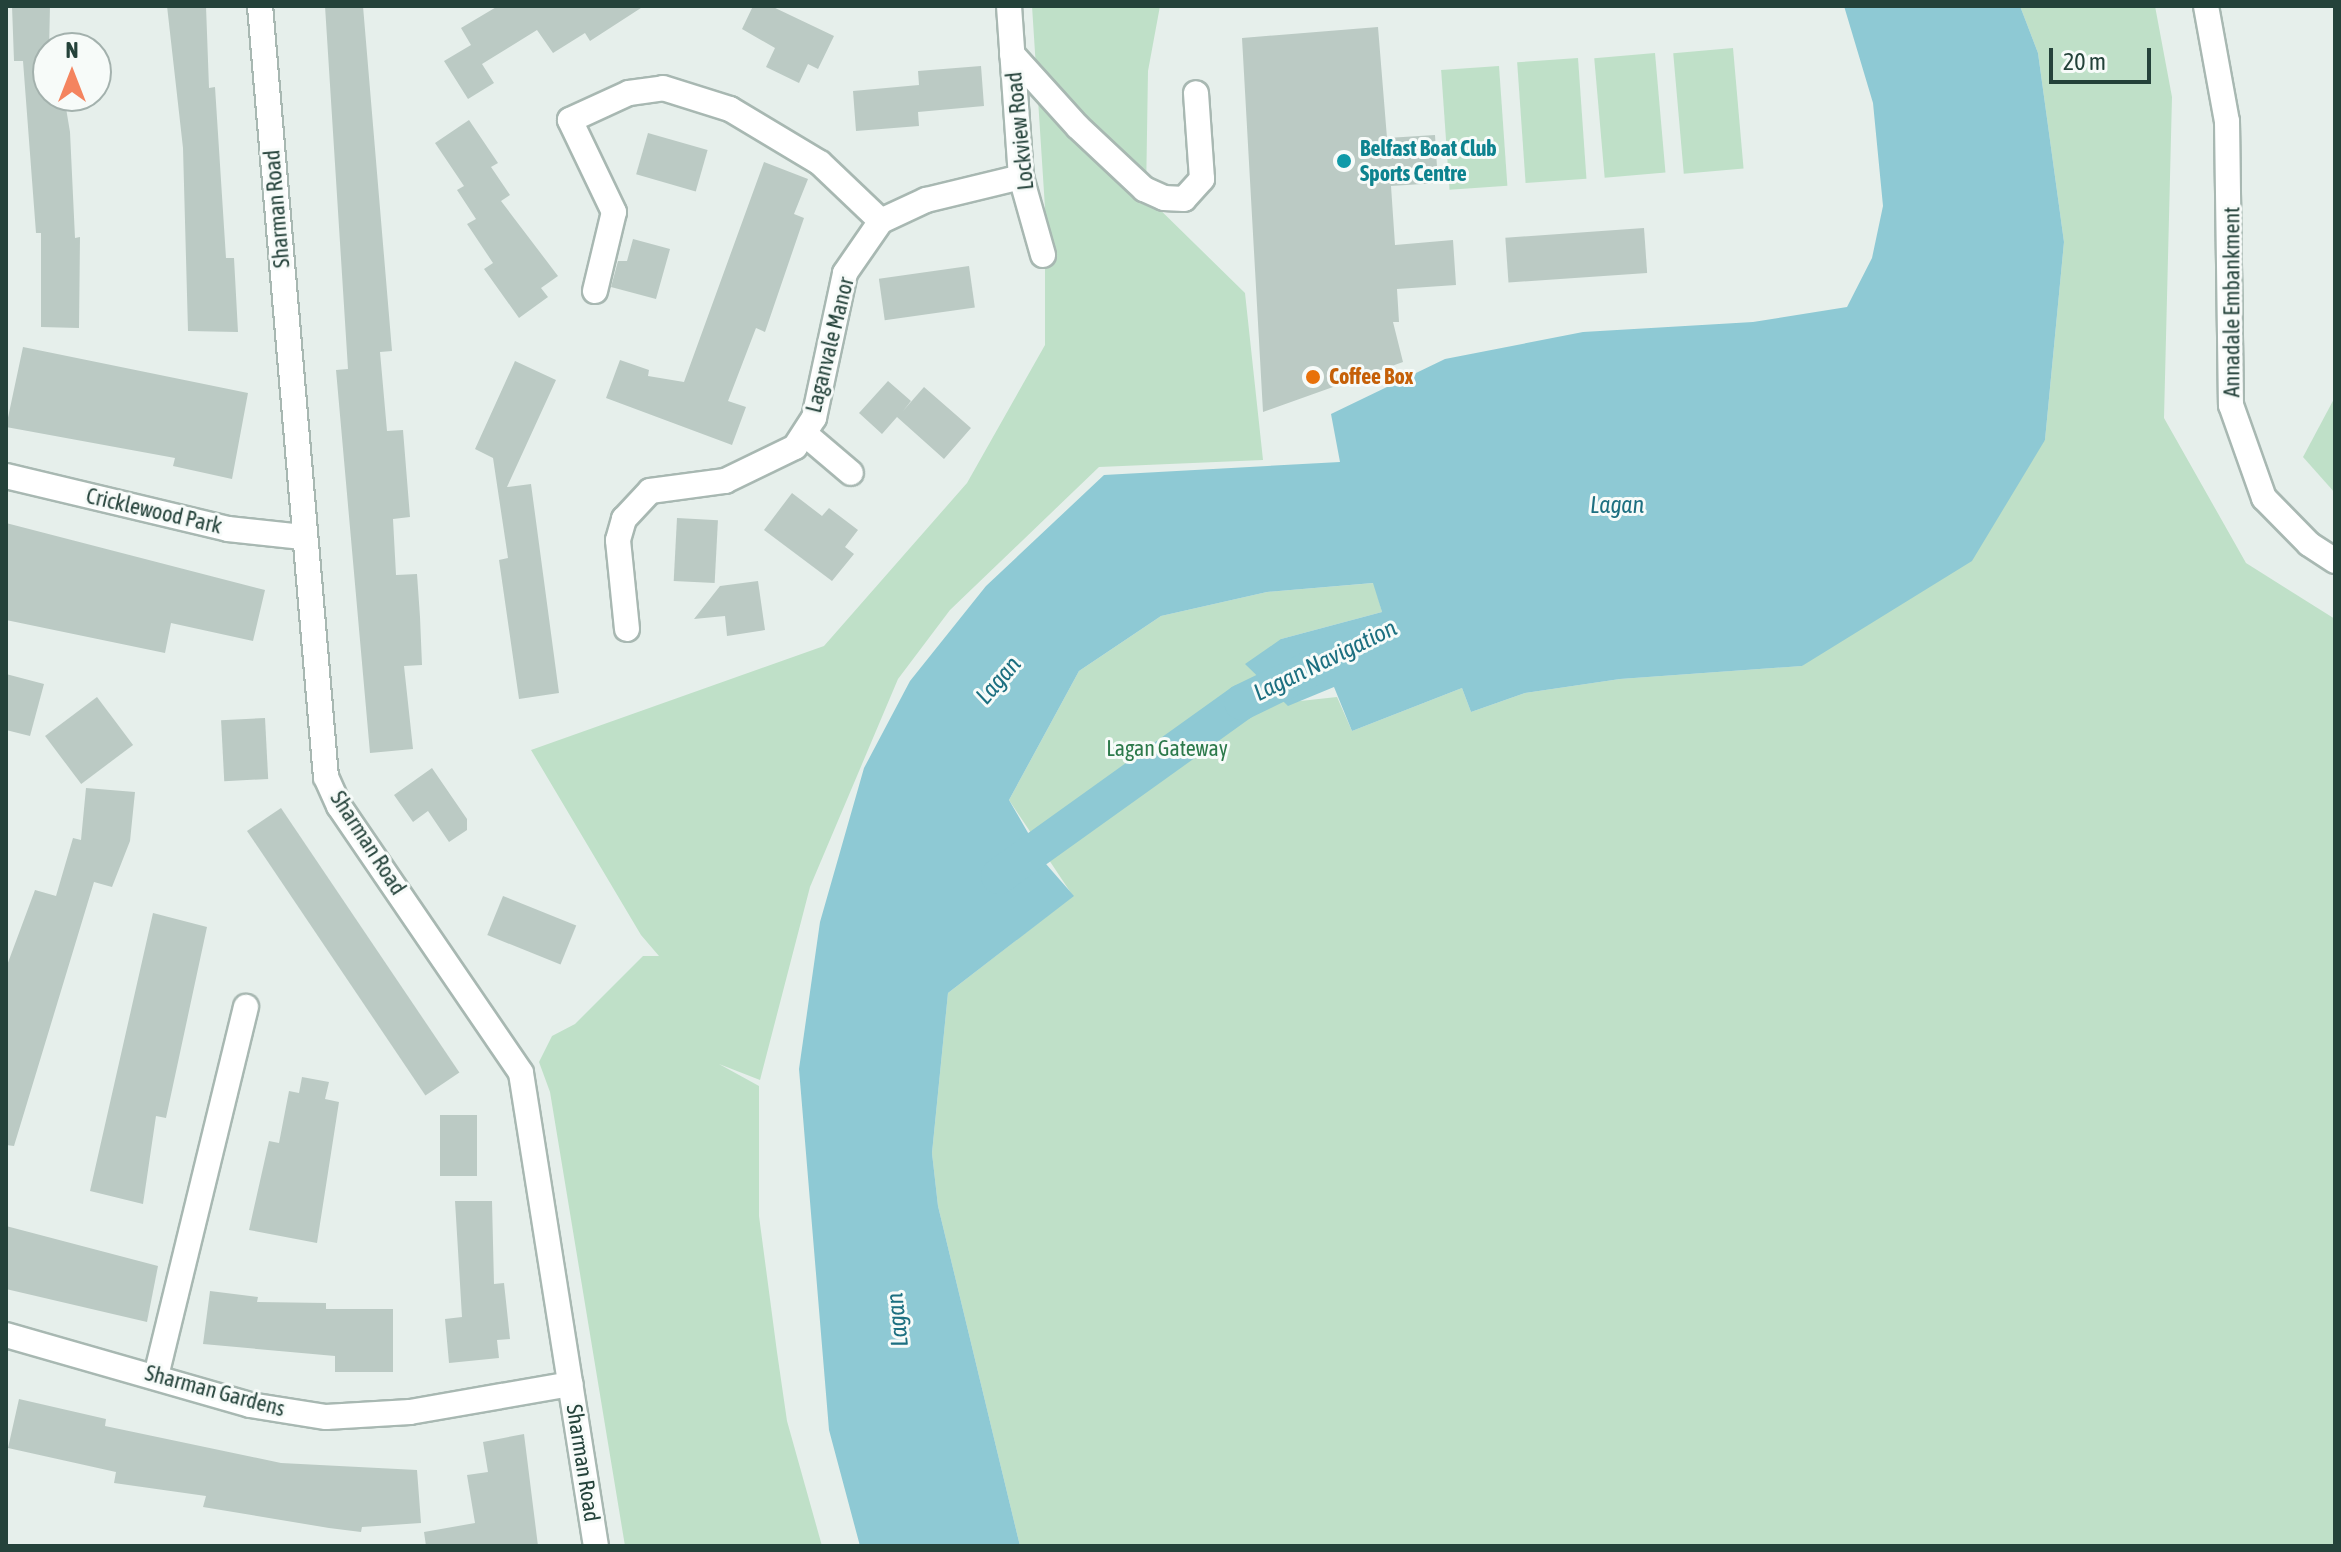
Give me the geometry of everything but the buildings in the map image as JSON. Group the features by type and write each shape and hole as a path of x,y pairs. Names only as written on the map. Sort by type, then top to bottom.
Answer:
{"street":[{"name":"Sharman Road","path":"260,6 303,537 326,777 339,806 521,1073 596,1546"},
{"name":"Lockview Road","path":"1009,6 1021,177 1043,255"},
{"name":"Annadale Embankment","path":"2206,6 2227,121 2231,405 2264,498 2335,561"},
{"path":"1012,54 1078,127 1144,189 1164,198 1184,199 1202,179 1196,93"},
{"path":"595,291 614,212 570,120 629,93 663,88 730,109 820,163 881,221 926,200 1021,177"},
{"name":"Laganvale Manor","path":"627,629 618,540 634,504 668,484 725,481 754,471 805,434 845,273 881,221"},
{"name":"Laganvale Manor","path":"805,434 851,473"},
{"name":"Cricklewood Park","path":"6,476 228,529 303,537"},
{"path":"156,1376 246,1007"},
{"name":"Sharman Gardens","path":"6,1335 250,1405 326,1417 410,1412 571,1384"}],"green space":[{"path":"1032,6 1160,6 1148,71 1146,196 1245,293 1263,460 1099,467 950,610 898,679 810,887 760,1080 719,1064 759,1086 759,1216 777,1352 787,1421 822,1546 625,1546 550,1092 539,1062 552,1036 575,1024 643,956 659,956 641,935 531,750 824,646 967,483 1045,345 1045,208"},
{"name":"Lagan Gateway","path":"2020,6 2155,6 2172,97 2164,418 2246,563 2335,619 2335,1546 1020,1546 938,1206 932,1153 948,993 1073,896 1009,800 1079,671 1161,616 1267,592 1374,583 1382,612 1281,639 1291,702 1337,697 1352,731 1462,688 1471,712 1525,693 1620,679 1802,666 2045,440 2064,242 2038,53"},
{"path":"1733,48 1744,169 1684,174 1673,53"},
{"path":"1655,53 1665,173 1605,178 1594,58"},
{"path":"1578,58 1586,179 1526,183 1517,62"},
{"path":"1499,66 1507,186 1450,190 1441,70"},
{"path":"2335,397 2335,493 2303,457"}],"water":[{"name":"Lagan","path":"1844,6 2020,6 2038,53 2064,242 2045,440 1972,561 1802,666 1620,679 1525,693 1471,712 1462,688 1352,731 1334,687 1288,706 1245,664 1281,639 1382,612 1373,583 1267,592 1161,616 1079,671 1009,800 1046,864 1074,896 948,993 932,1153 938,1206 1020,1546 860,1546 829,1430 799,1069 820,922 864,768 910,681 986,586 1104,475 1340,462 1331,414 1445,359 1583,332 1753,322 1847,307 1872,258 1883,206 1873,103"}],"waterway":[{"name":"Lagan Navigation","path":"999,876 1242,702 1312,668"}],"place":[{"name":"Belfast Boat Club Sports Centre","path":"1344,161"},
{"name":"Coffee Box","path":"1313,377"}]}
